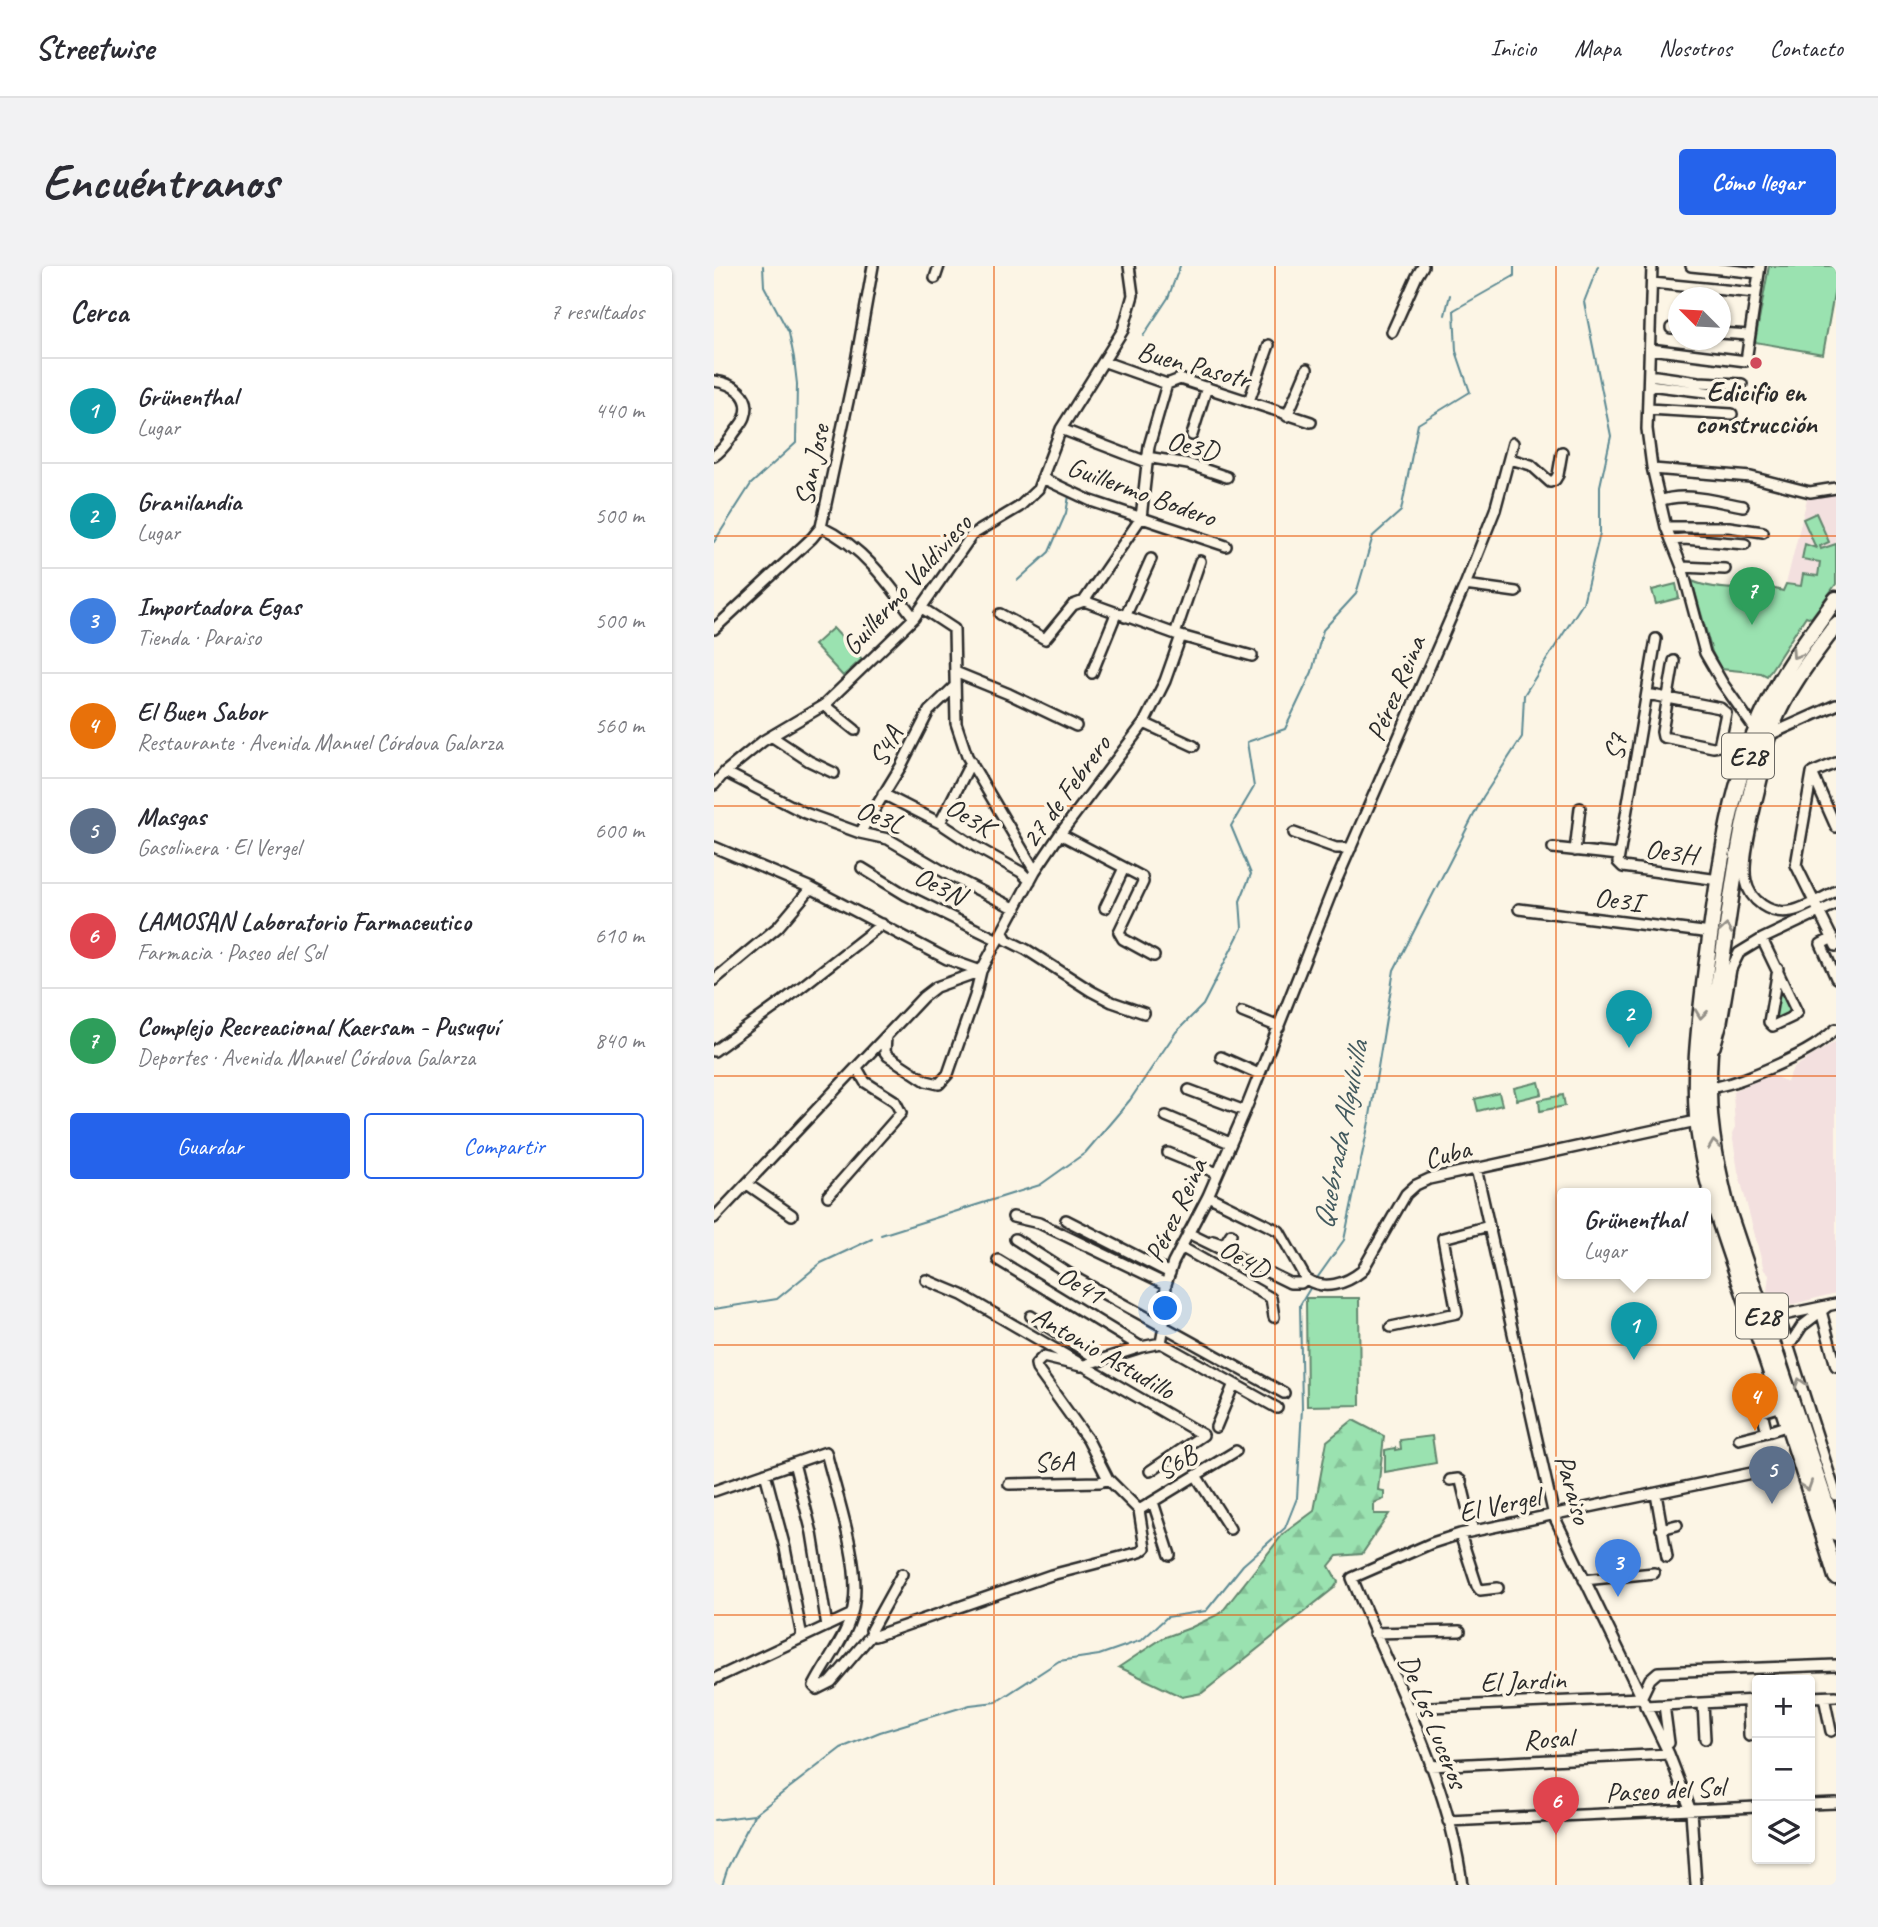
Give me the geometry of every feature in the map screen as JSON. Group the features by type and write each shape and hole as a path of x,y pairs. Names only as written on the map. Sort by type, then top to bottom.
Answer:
{"main road":[{"name":"E28","path":"1702,1085 1711,1059 1720,972 1745,815 1769,702 1792,658 1836,599"},
{"name":"E28","path":"1710,1188 1704,1165 1702,1085 1697,1046 1711,933 1732,808 1763,733 1805,667 1836,625"},
{"name":"E28","path":"1704,1119 1724,1198 1795,1407 1789,1425 1836,1577"},
{"name":"E28","path":"1711,1192 1716,1211 1817,1457 1836,1533"}],"street":[{"name":"San Jose","path":"714,629 813,538 821,527 853,378 873,266"},
{"path":"935,278 939,266"},
{"name":"Guillermo Valdivieso","path":"714,785 771,736 824,705 914,618 972,536 1019,508 1038,489 1061,429 1123,330 1133,295 1129,266"},
{"path":"1392,332 1423,266"},
{"path":"1652,266 1647,437 1666,527 1682,567 1707,660 1763,733 1768,752 1747,853 1745,881 1756,900 1765,908 1776,911 1791,911 1836,891"},
{"path":"1650,349 1746,361 1759,270 1691,266"},
{"path":"1653,283 1755,293"},
{"path":"1731,334 1749,335"},
{"path":"1249,401 1269,345"},
{"name":"Buen Pasotr","path":"1105,362 1167,384 1180,379 1311,422"},
{"path":"1287,416 1307,369"},
{"path":"1649,380 1742,384"},
{"path":"1649,380 1738,396"},
{"path":"714,381 738,389 743,395 746,408 745,417 720,452 714,456"},
{"path":"1000,614 1045,639 1073,606 1084,601 1141,518 1147,460 1167,384"},
{"path":"1192,435 1207,387"},
{"path":"1648,409 1732,414"},
{"name":"Oe3D","path":"1061,429 1147,460 1188,464 1227,477"},
{"name":"Pérez Reina","path":"1161,1343 1166,1284 1170,1273 1208,1196 1245,1111 1351,848 1465,585 1495,510 1514,443"},
{"path":"1510,459 1531,465 1550,482 1558,475 1562,452"},
{"path":"1653,469 1751,477 1810,492 1836,488"},
{"name":"Guillermo Bodero","path":"1042,478 1091,501 1226,546"},
{"path":"1660,501 1680,498 1743,506"},
{"path":"821,527 856,548 892,588 914,618"},
{"path":"1666,527 1729,527 1763,532"},
{"path":"1671,540 1745,544"},
{"path":"1092,673 1151,559"},
{"name":"27 de Febrero","path":"886,1037 885,1052 888,1056 926,1081 939,1084 948,1074 981,971 1035,871 1144,723 1165,681 1200,561"},
{"path":"1682,567 1725,569"},
{"path":"1465,585 1516,592"},
{"path":"1084,601 1178,635 1252,656"},
{"path":"922,608 954,629 956,723 971,762 1035,871"},
{"name":"S7","path":"1619,858 1656,639"},
{"path":"1647,694 1667,698 1724,710 1726,713 1719,746 1663,737 1667,698 1674,662"},
{"path":"955,672 1076,726"},
{"name":"S4A","path":"860,833 901,766 929,711 955,687"},
{"path":"824,705 855,730"},
{"path":"1763,733 1836,705"},
{"path":"1144,723 1194,746"},
{"path":"771,736 808,761 834,773"},
{"path":"940,823 971,762"},
{"path":"1812,773 1836,763"},
{"name":"Oe3L","path":"726,772 793,808 860,833 888,839 951,876 1016,908"},
{"path":"1812,773 1797,864 1834,942 1821,944 1836,978"},
{"path":"1812,773 1836,827"},
{"name":"Oe3K","path":"883,794 940,823 1021,872 1030,881"},
{"path":"1575,850 1580,808"},
{"path":"1294,833 1336,848 1351,848"},
{"path":"1060,834 1142,877 1143,881 1119,932 1120,936 1154,956"},
{"path":"714,847 811,888 947,960 981,971"},
{"name":"Oe3H","path":"1553,848 1619,858 1623,867 1719,880"},
{"name":"Oe3N","path":"862,868 906,895 1007,940 1112,1002 1144,1013"},
{"path":"1105,908 1124,868"},
{"path":"714,980 778,926 811,888"},
{"path":"1711,1059 1722,1022 1734,960 1746,948 1762,939 1836,904"},
{"name":"Oe3I","path":"1519,909 1711,933"},
{"path":"714,1051 882,924"},
{"path":"1762,939 1778,969 1797,1012 1773,1026 1769,1022 1778,969"},
{"path":"714,1218 923,997 936,987 981,971"},
{"path":"1242,1012 1279,1027"},
{"path":"1702,1085 1737,1081 1803,1053 1818,1045 1836,1029"},
{"path":"1221,1057 1259,1074"},
{"path":"828,1196 901,1113 900,1106 865,1082 857,1068"},
{"path":"1189,1090 1245,1111"},
{"path":"1167,1116 1230,1143"},
{"name":"Cuba","path":"1189,1231 1290,1283 1301,1283 1306,1279 1324,1285 1352,1279 1362,1271 1406,1194 1429,1179 1704,1119"},
{"path":"1168,1153 1217,1173"},
{"name":"Paraiso","path":"1476,1168 1554,1516 1669,1754 1691,1811 1696,1885"},
{"path":"747,1184 792,1215"},
{"path":"1208,1196 1279,1231 1306,1279"},
{"path":"1013,1217 1039,1223 1166,1284"},
{"path":"1066,1220 1170,1273"},
{"path":"1391,1327 1457,1313 1443,1238 1489,1226"},
{"path":"1189,1231 1224,1245 1231,1234"},
{"path":"1015,1239 1079,1280 1284,1393"},
{"name":"Oe4D","path":"1181,1247 1270,1298 1274,1317"},
{"name":"Oe41","path":"998,1259 1141,1347"},
{"name":"Antonio Astudillo","path":"926,1280 962,1294 1203,1435 1150,1471"},
{"path":"1764,1321 1833,1304"},
{"path":"1789,1346 1802,1326 1833,1304"},
{"path":"1821,1311 1836,1366"},
{"path":"1031,1316 1100,1361"},
{"path":"1767,1432 1762,1412 1795,1407 1789,1346 1779,1316"},
{"path":"872,1634 875,1636 1051,1575 1140,1552 1145,1548 1139,1510 1104,1481 1088,1440 1037,1369 1036,1364 1042,1356 1081,1366 1161,1343 1277,1409"},
{"path":"1216,1427 1233,1386"},
{"path":"1739,1439 1789,1425"},
{"name":"S6B","path":"1139,1510 1236,1451"},
{"path":"714,1491 826,1452 852,1556 855,1603 844,1632 814,1686 817,1689 831,1682 872,1634 871,1630 902,1574"},
{"path":"1817,1457 1836,1495"},
{"path":"794,1462 812,1533 827,1626"},
{"name":"El Vergel","path":"1352,1578 1432,1542 1460,1534 1785,1466"},
{"path":"765,1473 785,1548 802,1637"},
{"path":"1197,1477 1230,1529"},
{"path":"1450,1480 1461,1481 1473,1531"},
{"name":"S6A","path":"1009,1484 1104,1481"},
{"path":"1656,1494 1667,1557"},
{"path":"1153,1502 1170,1555"},
{"path":"1661,1530 1677,1525"},
{"path":"1460,1534 1477,1586 1480,1590 1498,1588"},
{"path":"1584,1580 1654,1573"},
{"name":"De Los Luceros","path":"1352,1578 1430,1766 1448,1821 1462,1885"},
{"path":"714,1679 850,1615"},
{"path":"1374,1633 1460,1631"},
{"path":"1643,1702 1650,1679 1658,1672 1836,1665"},
{"path":"1815,1697 1836,1696"},
{"path":"1824,1697 1831,1731"},
{"path":"1749,1736 1752,1700"},
{"name":"El Jardin","path":"1408,1708 1643,1702 1664,1705 1752,1700"},
{"path":"1703,1703 1705,1739"},
{"path":"1664,1705 1669,1743"},
{"name":"Rosal","path":"1430,1766 1669,1754"},
{"path":"1815,1804 1836,1803"},
{"name":"Paseo del Sol","path":"1448,1821 1752,1807"}],"shaded area":[{"path":"1836,491 1836,584 1832,589 1786,584 1808,495"},
{"path":"1836,1041 1836,1293 1771,1310 1766,1300 1769,1275 1764,1270 1738,1171 1732,1134 1735,1128 1733,1093 1772,1075 1787,1082 1793,1068"}],"green space":[{"path":"1769,266 1836,266 1836,283 1823,354 1755,342"},
{"path":"1816,513 1829,542 1820,546 1821,549 1836,544 1836,584 1811,618 1806,616 1767,676 1721,669 1712,652 1692,581 1730,589 1768,588 1783,591 1786,584 1801,586 1803,574 1818,576 1820,562 1802,559 1805,544 1816,548 1803,519"},
{"path":"1676,584 1679,598 1656,604 1652,590"},
{"path":"833,628 862,659 843,676 814,645"},
{"path":"1779,981 1792,1013 1774,1022 1773,1021"},
{"path":"1539,1082 1542,1094 1517,1100 1514,1088"},
{"path":"1499,1093 1502,1105 1478,1111 1475,1099"},
{"path":"1563,1095 1565,1106 1540,1111 1539,1100"},
{"path":"1306,1298 1359,1298 1360,1405 1307,1406"},
{"path":"1353,1420 1384,1436 1378,1490 1384,1491 1384,1499 1374,1503 1374,1514 1389,1514 1362,1554 1337,1556 1329,1566 1338,1582 1334,1588 1202,1693 1182,1697 1119,1667 1163,1638 1221,1613 1283,1534 1314,1511 1327,1441"},
{"path":"1432,1436 1436,1463 1385,1472 1385,1450 1401,1449 1400,1440"}],"waterway":[{"path":"714,542 751,484 796,443 797,384 794,358 789,333 764,286 763,266"},
{"path":"1143,336 1168,298 1180,266"},
{"path":"881,1235 1040,1185 1085,1153 1130,1100 1176,1032 1203,1005 1242,928 1240,901 1251,874 1231,826 1254,787 1247,742 1285,729 1312,672 1323,630 1356,594 1373,536 1401,511 1418,424 1470,392 1456,351 1454,310 1514,276 1514,266"},
{"name":"Quebrada Alguluilla","path":"1315,1281 1344,1240 1369,1122 1394,970 1483,797 1522,737 1524,695 1583,603 1600,533 1600,486 1611,436 1584,302 1598,266"},
{"path":"1445,315 1450,295"},
{"path":"1018,580 1049,552 1066,513 1069,496"},
{"path":"714,1309 777,1299 821,1263 872,1239"},
{"name":"Quebrada Alguluilla","path":"722,1885 754,1815 841,1748 880,1732 970,1705 996,1702 1059,1661 1099,1655 1142,1640 1167,1617 1206,1611 1243,1565 1285,1528 1297,1498 1302,1408 1300,1305 1312,1285"},
{"path":"714,1820 754,1815"}],"place":[{"name":"Edicifio en construcción","path":"1756,363"},
{"name":"Complejo Recreacional Kaersam - Pusuquí","path":"1752,625"},
{"name":"Granilandia","path":"1629,1048"},
{"name":"Grünenthal","path":"1634,1360"},
{"name":"El Buen Sabor","path":"1755,1431"},
{"name":"Masgas","path":"1772,1504"},
{"name":"Importadora Egas","path":"1618,1597"},
{"name":"LAMOSAN Laboratorio Farmaceutico","path":"1556,1835"}]}
